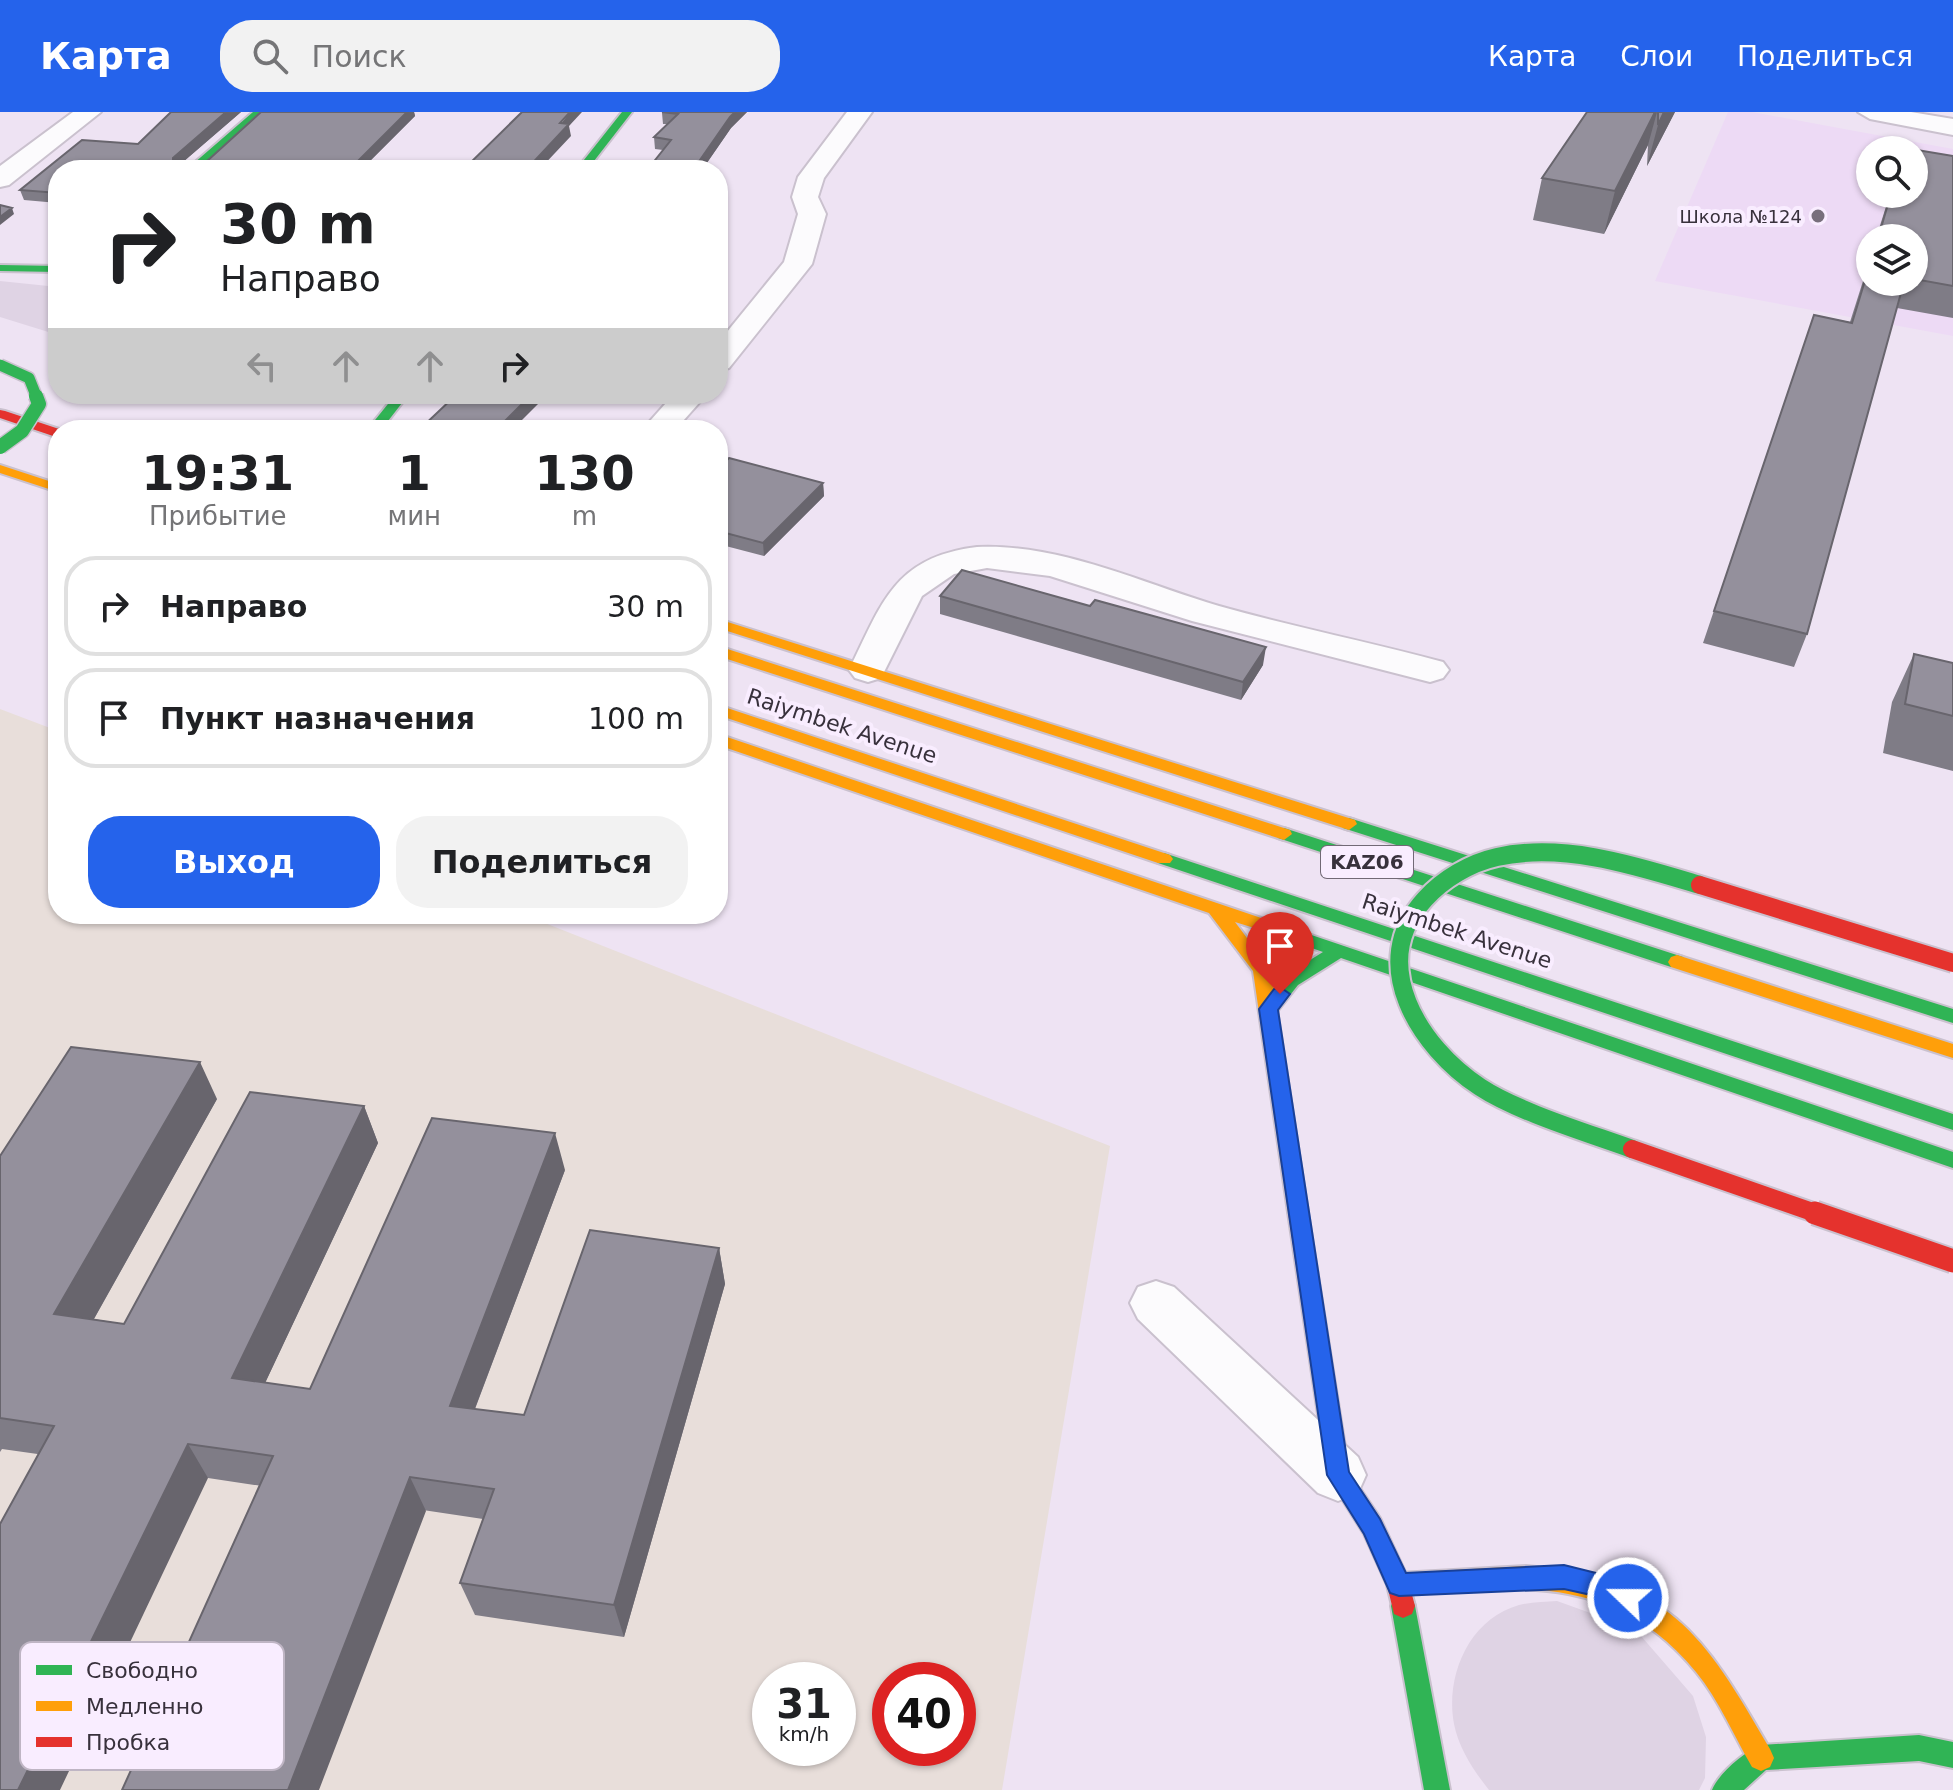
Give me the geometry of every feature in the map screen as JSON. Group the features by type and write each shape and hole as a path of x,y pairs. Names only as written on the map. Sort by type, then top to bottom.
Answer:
{"main road":[{"path":"203,160 259,112"},
{"path":"589,160 627,112"},
{"path":"0,268 48,269"},
{"path":"0,365 29,378 39,404 22,431 0,447"},
{"path":"382,420 395,404"},
{"path":"0,414 48,430"},
{"path":"0,469 48,485"},
{"path":"728,626 1953,1016"},
{"name":"Raiymbek Avenue","path":"728,654 1953,1051"},
{"name":"Raiymbek Avenue","path":"728,713 1953,1122"},
{"path":"728,742 1953,1160"},
{"path":"1953,963 1643,868 1575,853 1507,855 1451,875 1416,904 1397,945 1401,994 1428,1041 1478,1086 1556,1122 1953,1261"},
{"path":"1215,908 1262,970 1338,1475 1372,1526 1399,1584 1437,1790"},
{"path":"1268,1009 1292,980 1339,951"},
{"path":"1399,1584 1564,1577 1604,1586 1652,1610 1677,1631 1705,1664 1761,1758"},
{"path":"1725,1790 1761,1758 1919,1748 1953,1755"}],"street":[{"path":"0,179 89,112"},
{"path":"728,350 798,264 812,214 805,197 811,177 860,112"},
{"path":"1870,112 1953,127"},
{"path":"667,420 682,404"},
{"path":"868,670 902,599 922,577 957,561 984,558 1005,558 1061,571 1233,621 1430,670"},
{"path":"1156,1303 1338,1475"}],"shaded area":[{"name":"Школа №124","path":"1728,112 1752,112 1882,136 1856,136 1856,208 1928,208 1928,144 1953,149 1953,336 1655,281"},
{"path":"0,281 48,286 48,332 0,317"},
{"path":"0,709 48,727 48,924 547,924 1110,1146 1002,1790 0,1790"},
{"path":"1557,1601 1635,1629 1693,1696 1706,1737 1705,1778 1699,1790 1489,1790 1483,1783 1456,1733 1452,1706 1457,1669 1474,1636 1501,1612 1524,1604"}],"building":[{"path":"171,112 226,112 173,160 57,160 82,140 138,144"},
{"path":"261,112 407,112 359,160 208,160"},
{"path":"522,112 570,112 560,123 569,124 535,160 473,160"},
{"path":"662,112 735,112 700,160 655,160 671,140 654,137 678,114"},
{"path":"1587,112 1655,112 1615,191 1542,178"},
{"path":"1928,152 1953,156 1953,286 1928,282 1928,224 1882,224 1887,208 1928,208"},
{"path":"48,167 48,192 20,190"},
{"path":"0,205 12,208 0,217"},
{"path":"1860,296 1900,296 1807,634 1714,611 1814,315 1852,323"},
{"path":"446,404 522,404 506,420 430,420"},
{"path":"728,459 823,483 763,543 728,534"},
{"path":"962,570 1090,606 1095,600 1266,647 1243,682 940,596"},
{"path":"1914,654 1953,663 1953,716 1905,704"},
{"path":"71,1047 200,1062 54,1314 124,1324 250,1092 364,1106 232,1378 310,1389 432,1118 555,1133 450,1406 524,1415 590,1230 719,1248 614,1605 460,1583 494,1489 410,1477 288,1790 122,1790 131,1770 284,1770 284,1642 189,1642 273,1456 188,1444 91,1642 20,1642 20,1770 28,1770 18,1790 0,1790 0,1524 54,1426 0,1418 0,1156"}],"traffic: fast":[{"path":"203,160 259,112"},
{"path":"589,160 627,112"},
{"path":"0,268 48,269"},
{"path":"0,365 29,378 39,404 22,431 0,447"},
{"path":"382,420 395,404"},
{"path":"1349,824 1953,1016"},
{"path":"1284,834 1677,962"},
{"path":"1632,1149 1489,1092 1453,1064 1415,1018 1403,992 1398,966 1400,939 1411,913 1434,889 1470,867 1500,856 1583,856 1630,865 1700,885"},
{"path":"1164,859 1953,1122"},
{"path":"1264,925 1953,1160"},
{"path":"1268,1009 1292,980 1339,951"},
{"path":"1403,1606 1437,1790"},
{"path":"1725,1790 1761,1758 1919,1748 1953,1755"}],"traffic: slow":[{"path":"0,469 48,485"},
{"path":"728,626 1349,824"},
{"path":"728,654 1284,834"},
{"path":"728,713 1164,859"},
{"path":"728,742 1264,925"},
{"path":"1215,908 1262,970 1298,1212"},
{"path":"1677,962 1953,1051"},
{"path":"1399,1584 1485,1578 1566,1581 1603,1590 1639,1606 1673,1630 1705,1664 1761,1758"}],"traffic: jam":[{"path":"0,414 48,430"},
{"path":"1700,885 1953,963"},
{"path":"1632,1149 1953,1261"},
{"path":"1298,1212 1338,1475 1372,1526 1399,1584 1403,1606"}],"place":[{"name":"Школа №124","path":"1818,216"}],"route":[{"path":"1280,994 1268,1009 1338,1475 1372,1526 1399,1584 1564,1577 1604,1586 1628,1598"}]}
